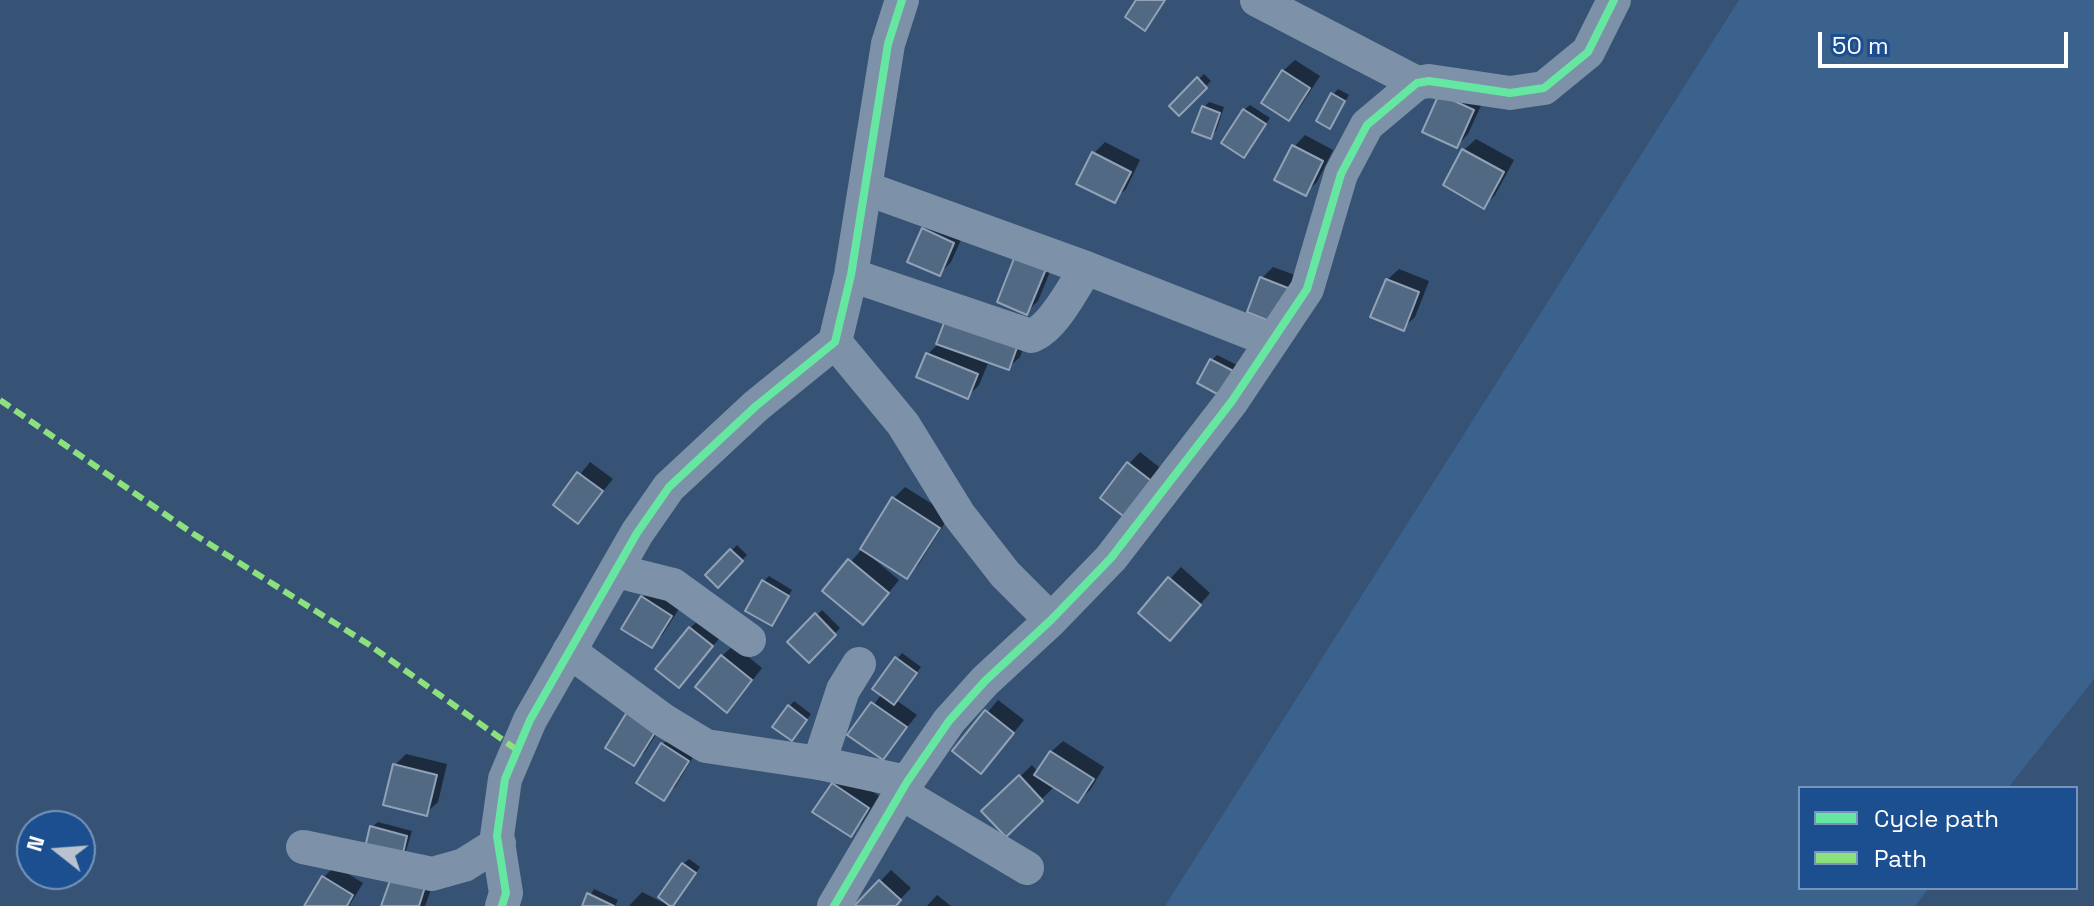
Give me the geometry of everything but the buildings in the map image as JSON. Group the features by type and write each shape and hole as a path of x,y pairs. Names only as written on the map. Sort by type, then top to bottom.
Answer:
{"street":[{"path":"502,906 506,893 499,843 505,779 530,720 637,533 669,487 756,406 835,342 851,275 888,44 902,0"},
{"path":"834,906 904,788 958,711 1111,558 1232,401 1307,289 1321,236 1350,153 1367,125 1417,83 1429,81 1510,93 1544,88 1588,52 1614,0"},
{"path":"1266,2 1330,40 1417,83"},
{"path":"865,188 1086,268 1272,341"},
{"path":"851,275 1031,336 1038,334 1055,316 1086,268"},
{"path":"835,342 903,424 959,515 996,562 1051,620"},
{"path":"617,571 673,585 749,640"},
{"path":"569,651 663,720 706,746 819,763 904,788 1027,868"},
{"path":"819,763 843,690 859,664"},
{"path":"303,847 432,874 464,865 499,843"}],"water":[{"path":"1739,0 2094,0 2094,679 2010,786 1798,786 1798,890 1927,890 1915,906 1165,906"}],"marked path":[{"path":"0,400 192,533 368,644 517,750"}],"cycle path":[{"path":"502,906 506,893 497,836 505,779 530,720 637,533 669,487 756,406 835,342 851,275 888,44 902,0"},
{"path":"834,906 907,782 949,721 985,681 1051,620 1111,558 1232,401 1307,289 1341,174 1367,125 1417,83 1429,81 1510,93 1544,88 1588,52 1614,0"}]}
